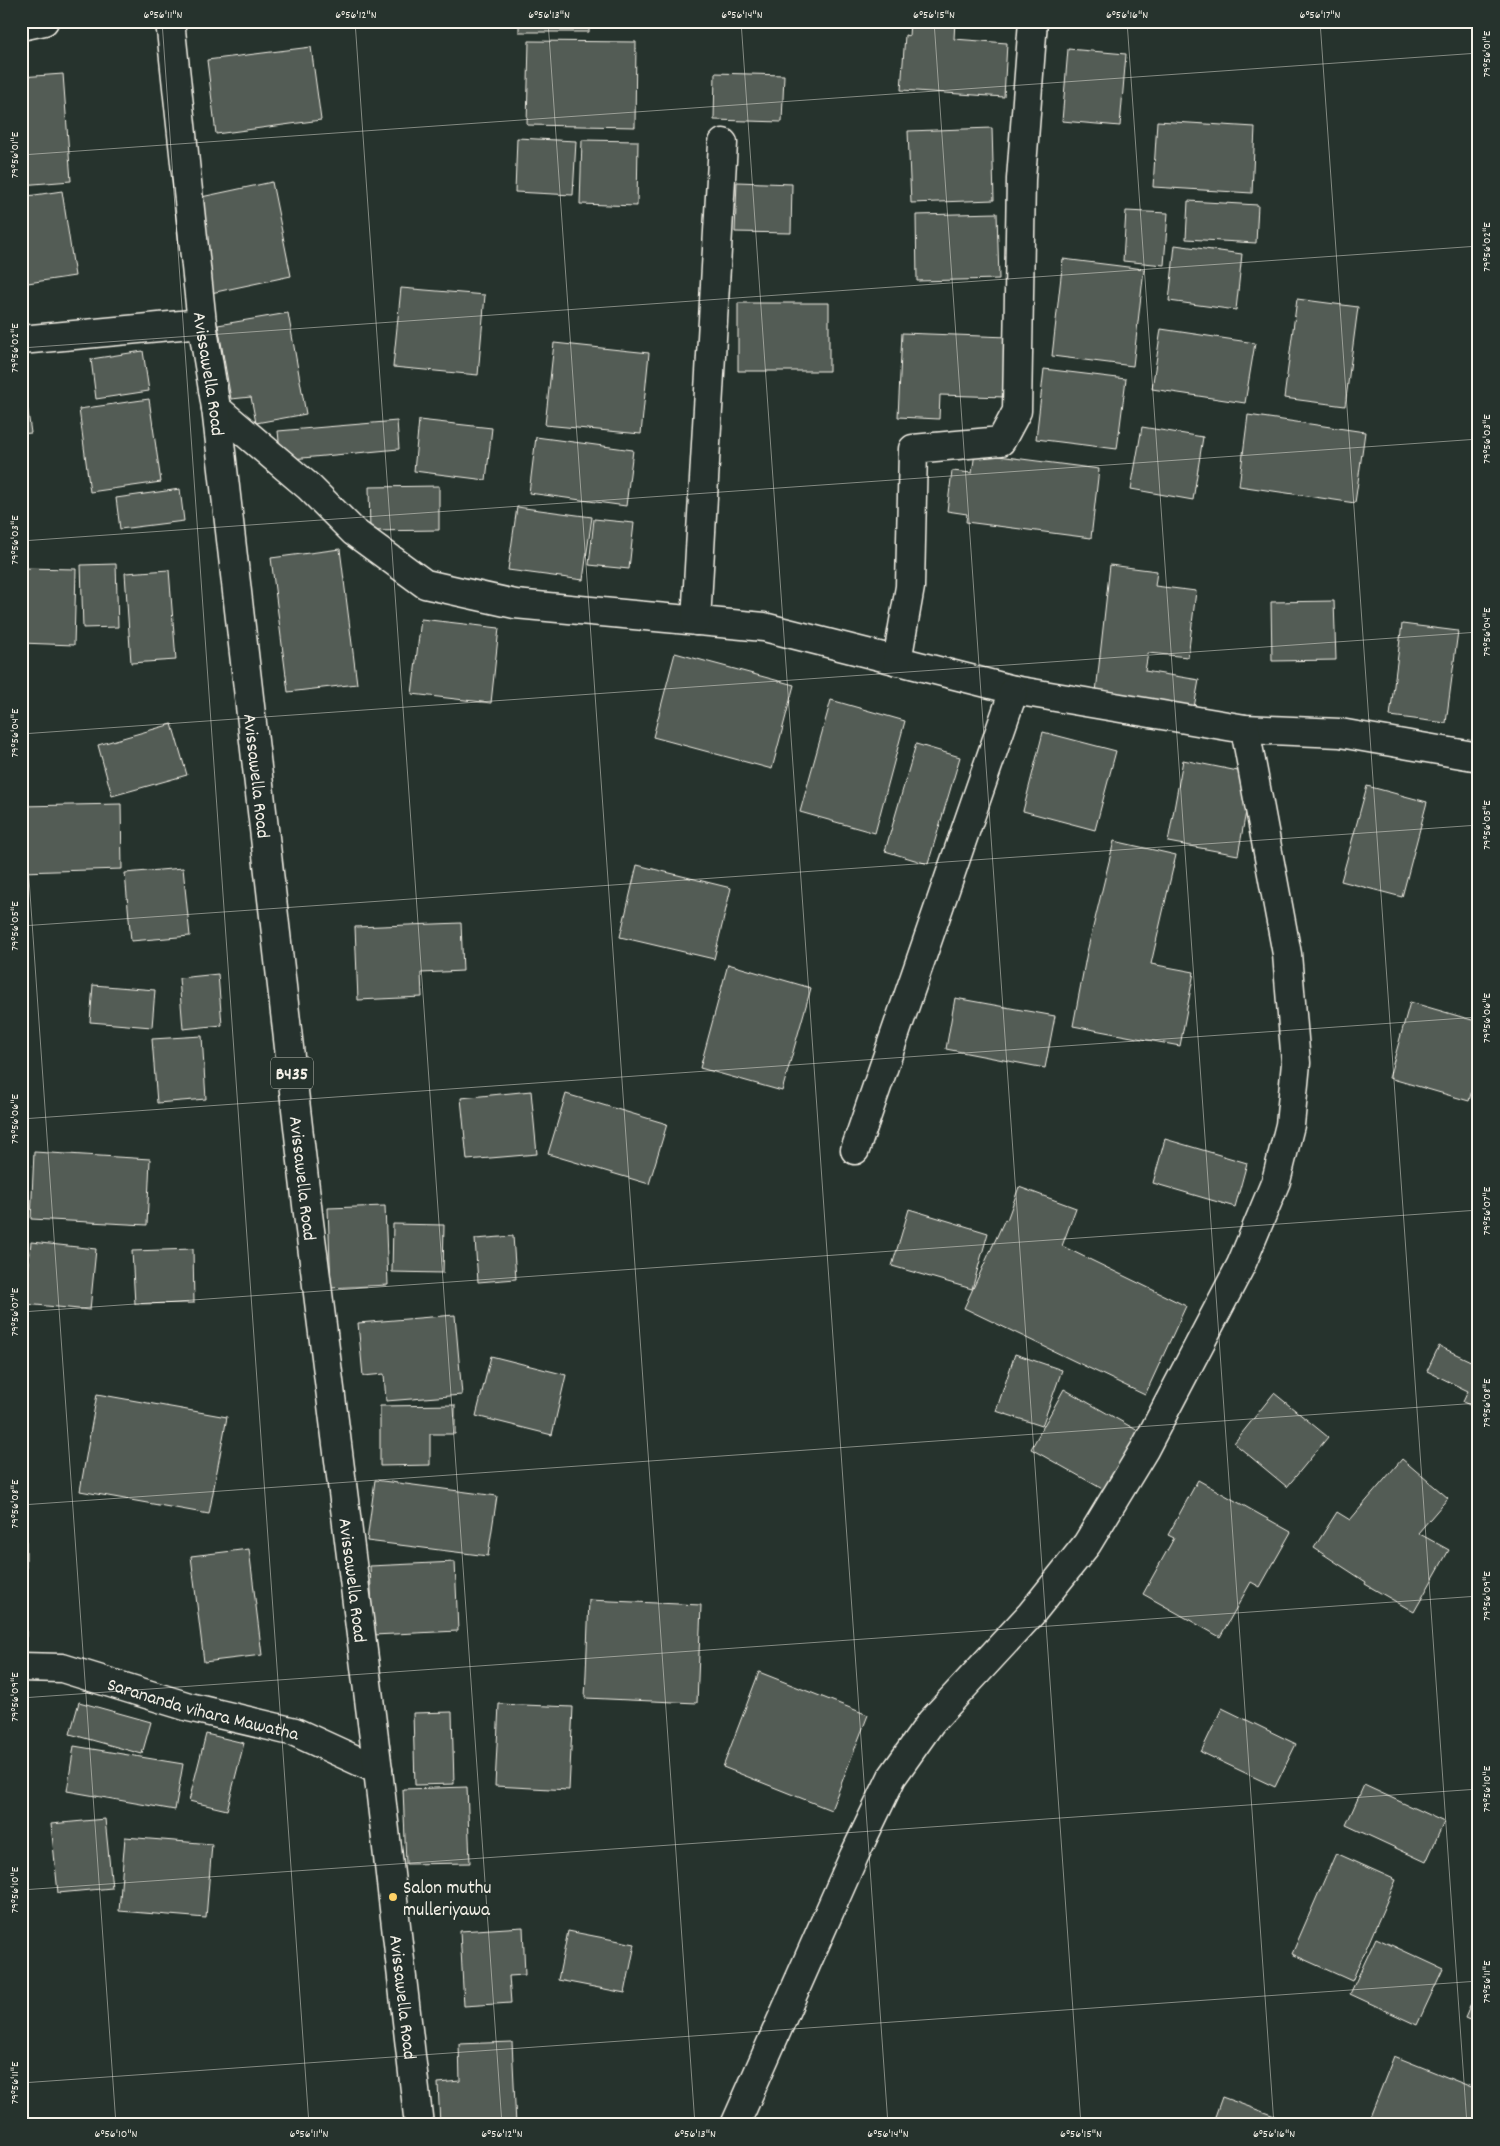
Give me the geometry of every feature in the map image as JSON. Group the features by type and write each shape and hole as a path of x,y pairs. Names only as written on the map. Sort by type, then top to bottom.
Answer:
{"street":[{"path":"21,26 44,21"},
{"name":"Avissawella Road","path":"170,21 202,323 216,408 308,1214 378,1770 419,2125"},
{"path":"898,661 910,587 912,449 1001,441 1017,411 1022,179 1033,21"},
{"path":"696,621 723,143"},
{"path":"21,340 202,323"},
{"path":"216,408 309,487 354,532 425,584 515,604 764,627 1014,690 1245,729 1340,734 1479,757"},
{"path":"855,1150 1014,690"},
{"path":"735,2125 854,1856 892,1778 931,1722 1031,1614 1087,1544 1144,1450 1241,1265 1276,1181 1290,1125 1296,1064 1287,954 1245,729"},
{"name":"Sarananda vihara Mawatha","path":"21,1667 62,1668 189,1707 295,1732 378,1770"}],"building":[{"path":"519,21 589,21 589,32 519,32"},
{"path":"910,21 955,21 954,39 1007,43 1004,97 901,90 905,35 909,36"},
{"path":"1063,21 1140,21 1140,26"},
{"path":"529,41 636,42 635,127 527,125"},
{"path":"311,47 321,120 216,134 207,60"},
{"path":"1068,49 1126,54 1120,126 1062,121"},
{"path":"715,73 784,75 782,122 714,120"},
{"path":"63,74 71,181 21,185 21,77"},
{"path":"1157,121 1255,127 1252,193 1153,187"},
{"path":"992,128 994,200 911,203 908,131"},
{"path":"517,138 576,141 573,195 515,192"},
{"path":"582,140 638,141 637,206 580,204"},
{"path":"272,182 291,276 211,293 192,199"},
{"path":"737,182 792,184 791,233 735,232"},
{"path":"62,191 75,276 21,284 21,197"},
{"path":"1188,201 1258,205 1256,243 1186,239"},
{"path":"1126,211 1168,213 1164,265 1123,261"},
{"path":"997,213 999,279 917,281 916,215"},
{"path":"1175,245 1242,254 1236,310 1169,301"},
{"path":"1063,259 1144,269 1133,366 1052,356"},
{"path":"401,288 485,295 478,375 393,367"},
{"path":"1297,299 1358,307 1345,406 1284,398"},
{"path":"738,303 829,303 829,371 738,371"},
{"path":"288,313 306,414 256,423 251,397 231,399 218,325"},
{"path":"1161,329 1255,343 1245,403 1152,389"},
{"path":"902,333 1008,337 1005,397 940,395 939,419 898,417"},
{"path":"554,343 649,353 641,434 545,425"},
{"path":"143,351 149,391 96,399 91,359"},
{"path":"1044,369 1126,379 1117,449 1036,439"},
{"path":"21,377 23,377 31,433 21,434"},
{"path":"149,399 161,482 90,492 79,409"},
{"path":"1248,415 1365,432 1355,503 1239,486"},
{"path":"419,420 492,428 486,480 414,471"},
{"path":"397,421 399,449 281,460 278,431"},
{"path":"1142,427 1203,437 1193,500 1131,489"},
{"path":"536,437 633,450 626,506 529,493"},
{"path":"975,453 1099,469 1091,538 966,522 967,514 947,511 952,471 972,473"},
{"path":"439,486 439,530 370,531 369,487"},
{"path":"180,489 184,521 120,529 116,498"},
{"path":"517,507 592,517 583,580 508,570"},
{"path":"594,519 634,523 629,569 589,565"},
{"path":"340,549 357,684 288,692 271,558"},
{"path":"116,564 118,627 83,628 81,565"},
{"path":"1110,565 1157,571 1155,586 1196,591 1188,657 1148,653 1145,671 1199,680 1193,713 1096,692"},
{"path":"21,568 76,569 74,645 21,643"},
{"path":"169,570 176,660 131,663 125,573"},
{"path":"1334,601 1336,660 1272,661 1271,602"},
{"path":"421,619 499,628 491,703 412,694"},
{"path":"1402,624 1458,631 1446,723 1390,716"},
{"path":"675,653 794,685 772,769 653,737"},
{"path":"831,700 905,721 875,833 800,812"},
{"path":"172,724 187,775 112,796 98,745"},
{"path":"1043,732 1116,751 1095,830 1023,811"},
{"path":"916,744 960,757 928,864 885,851"},
{"path":"1183,760 1253,774 1238,855 1168,842"},
{"path":"1367,786 1427,802 1402,897 1341,881"},
{"path":"121,804 122,869 21,872 21,806"},
{"path":"1114,841 1176,855 1151,964 1194,972 1180,1046 1073,1026 1087,952"},
{"path":"637,865 731,888 714,959 620,937"},
{"path":"183,868 190,936 131,941 125,873"},
{"path":"461,923 463,971 421,973 422,997 358,1000 355,927"},
{"path":"728,964 811,988 782,1091 700,1068"},
{"path":"218,974 222,1025 183,1029 179,978"},
{"path":"93,985 155,990 152,1027 90,1022"},
{"path":"955,998 1055,1016 1045,1068 946,1049"},
{"path":"1410,1002 1479,1022 1479,1065 1469,1101 1389,1078"},
{"path":"202,1036 206,1099 157,1103 152,1039"},
{"path":"531,1091 537,1154 467,1160 461,1098"},
{"path":"566,1094 667,1124 649,1184 548,1154"},
{"path":"1165,1139 1247,1163 1235,1207 1153,1183"},
{"path":"34,1152 150,1159 147,1225 31,1219"},
{"path":"1019,1187 1076,1208 1062,1246 1186,1306 1145,1395 964,1308 1005,1219 1007,1220"},
{"path":"385,1206 388,1285 331,1288 328,1208"},
{"path":"909,1209 988,1233 972,1289 892,1266"},
{"path":"393,1224 444,1225 443,1273 392,1272"},
{"path":"513,1236 516,1279 478,1282 475,1239"},
{"path":"31,1242 96,1249 90,1310 25,1304"},
{"path":"193,1249 194,1303 135,1304 132,1251"},
{"path":"455,1315 462,1395 386,1401 384,1374 363,1376 358,1323"},
{"path":"1439,1346 1479,1365 1479,1409 1463,1402 1468,1391 1427,1371"},
{"path":"1015,1354 1062,1370 1042,1426 996,1411"},
{"path":"491,1356 566,1375 552,1435 476,1416"},
{"path":"1064,1389 1140,1432 1106,1491 1031,1449"},
{"path":"1274,1393 1328,1437 1287,1487 1234,1443"},
{"path":"97,1394 227,1417 209,1514 80,1491"},
{"path":"455,1405 455,1434 430,1434 430,1465 380,1466 380,1406"},
{"path":"1402,1459 1448,1498 1418,1533 1449,1550 1414,1612 1365,1584 1366,1582 1314,1548 1337,1512 1350,1520"},
{"path":"375,1480 497,1496 488,1556 367,1541"},
{"path":"1198,1480 1291,1532 1260,1587 1251,1582 1220,1637 1143,1594 1174,1538 1168,1535"},
{"path":"21,1522 26,1522 26,1637 21,1637"},
{"path":"249,1549 262,1655 204,1662 191,1556"},
{"path":"455,1562 458,1631 373,1635 370,1566"},
{"path":"589,1600 701,1605 697,1703 585,1698"},
{"path":"759,1672 868,1715 831,1810 723,1767"},
{"path":"79,1702 151,1722 142,1754 70,1734"},
{"path":"499,1704 573,1707 569,1790 495,1786"},
{"path":"1222,1708 1296,1744 1275,1787 1201,1752"},
{"path":"452,1712 454,1784 415,1785 413,1713"},
{"path":"206,1734 244,1743 227,1810 189,1801"},
{"path":"74,1746 183,1764 175,1810 67,1791"},
{"path":"1364,1785 1444,1822 1426,1862 1346,1825"},
{"path":"467,1787 470,1863 406,1864 403,1789"},
{"path":"105,1819 112,1888 58,1893 51,1824"},
{"path":"125,1837 212,1844 206,1918 119,1911"},
{"path":"1336,1853 1396,1880 1352,1981 1292,1954"},
{"path":"523,1927 525,1975 509,1976 511,2003 464,2006 460,1931"},
{"path":"568,1931 635,1944 625,1993 558,1980"},
{"path":"1376,1938 1443,1969 1417,2025 1350,1994"},
{"path":"1479,1986 1479,2024 1465,2018"},
{"path":"512,2042 516,2125 440,2125 438,2083 460,2081 459,2044"},
{"path":"1394,2056 1479,2090 1479,2109 1473,2125 1389,2125 1370,2117"},
{"path":"1222,2097 1291,2122 1290,2125 1212,2125"}],"place":[{"name":"Salon muthu mulleriyawa","path":"393,1897"}]}
